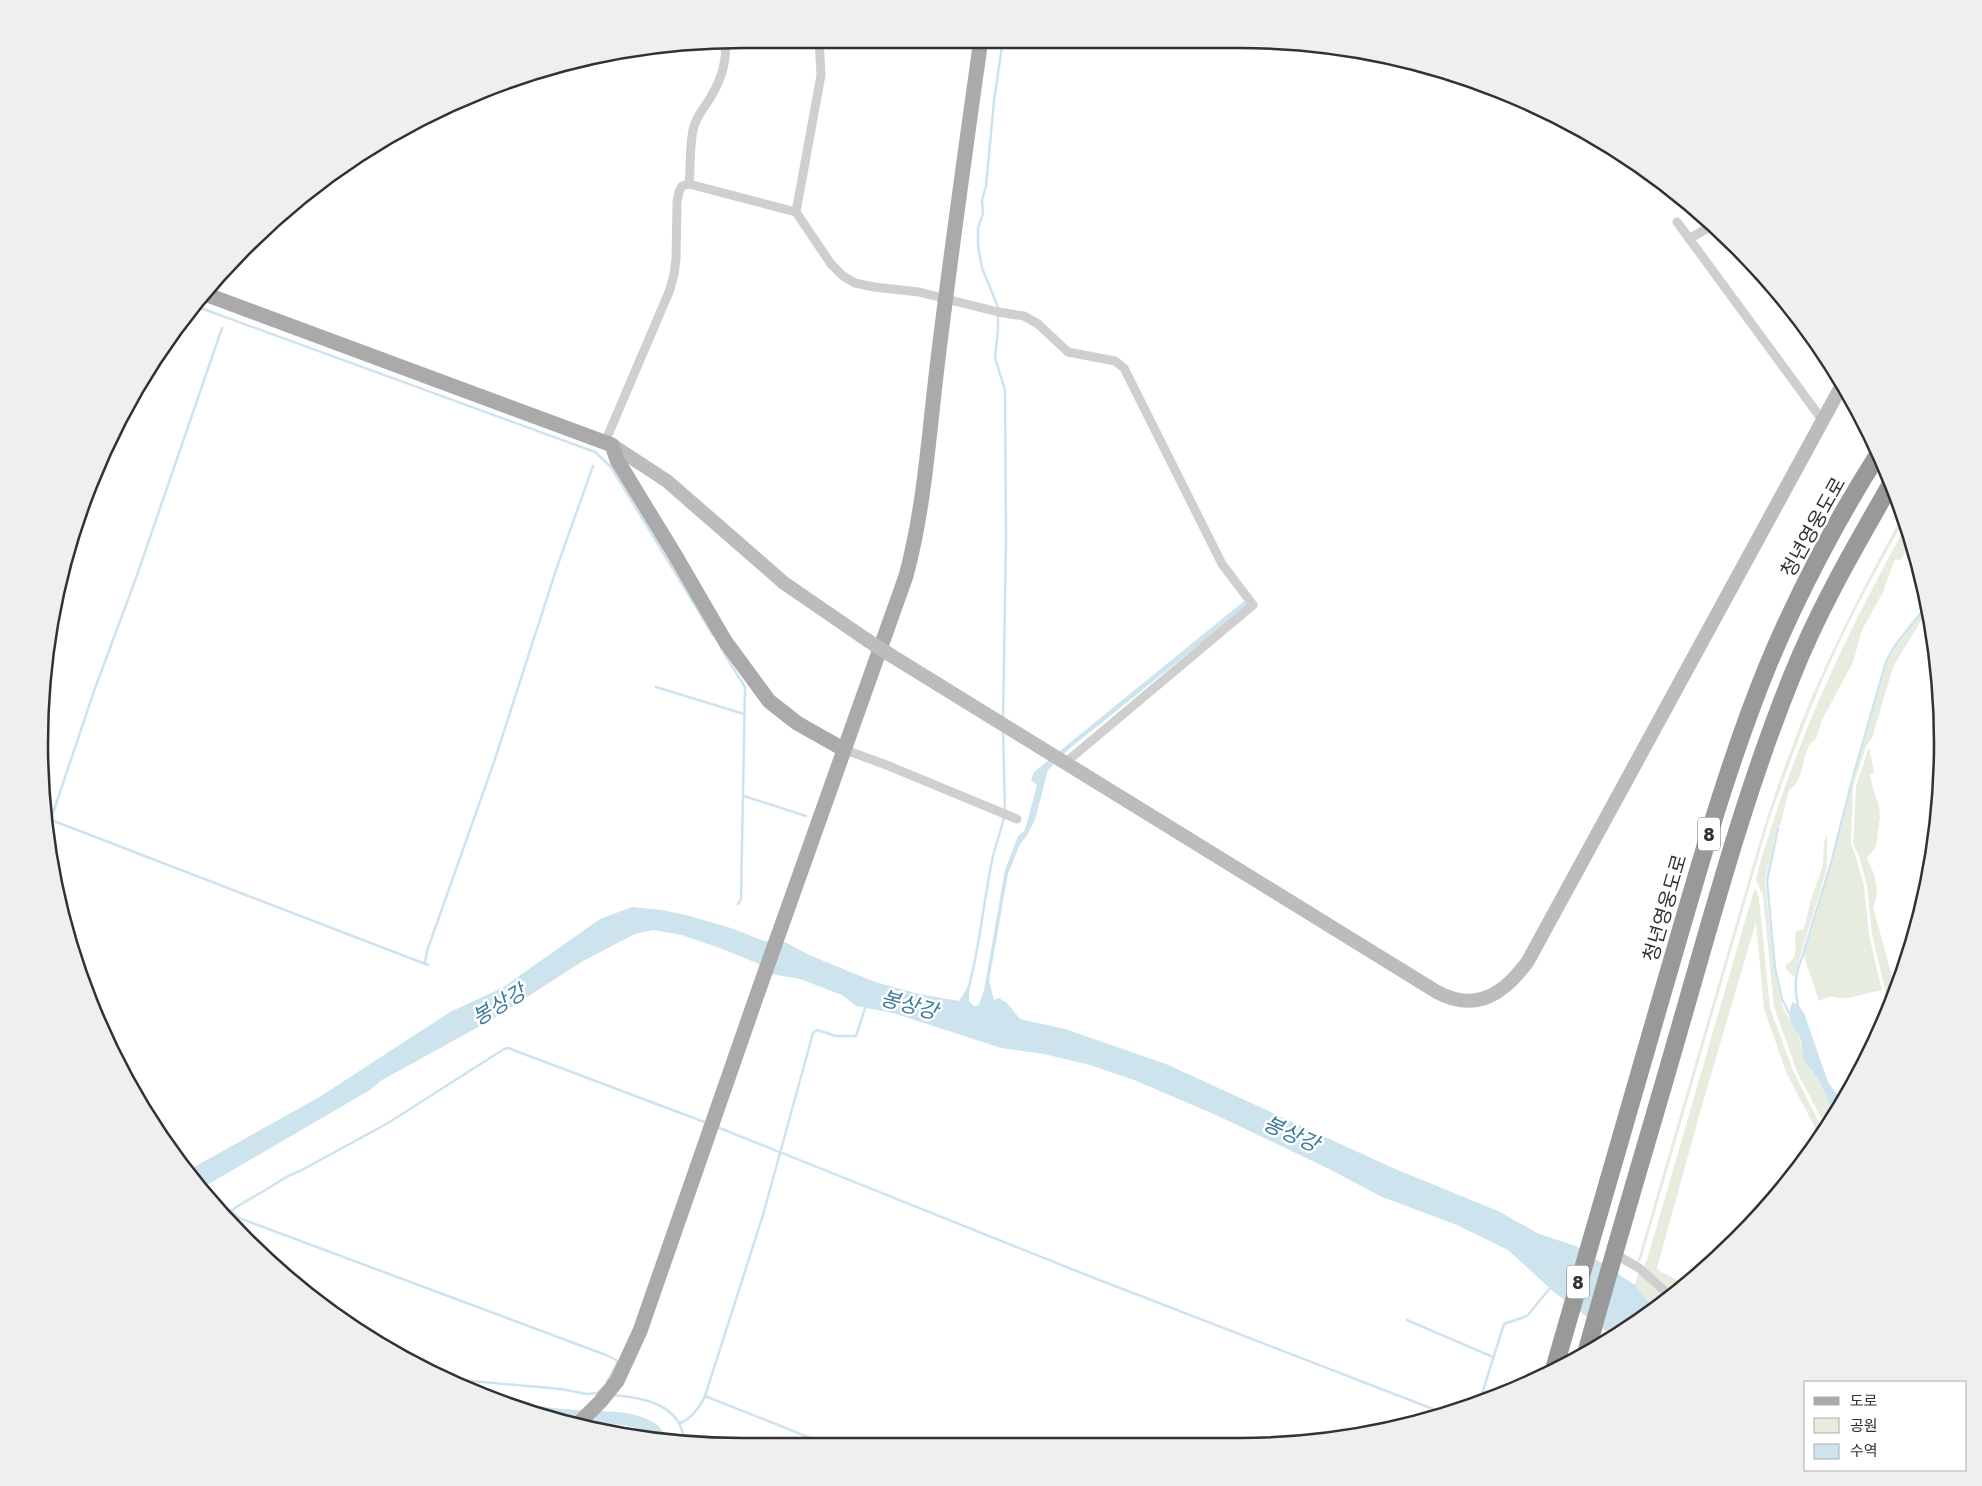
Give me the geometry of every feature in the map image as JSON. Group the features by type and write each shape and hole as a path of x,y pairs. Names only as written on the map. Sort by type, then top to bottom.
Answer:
{"highway":[{"name":"청년영웅도로","path":"1556,1362 1698,872 1743,733 1768,664 1801,594 1875,461"},
{"name":"8","path":"1588,1344 1723,880 1767,742 1792,674 1825,605 1887,490"}],"main road":[{"path":"583,1419 617,1381 640,1331 846,741 906,576 912,554 922,490 945,299 980,48"},
{"path":"210,296 608,443 666,481 784,583 867,640 1437,992 1460,1001 1487,998 1513,980 1528,961 1839,391"},
{"path":"608,443 725,641 769,701 797,723 846,741"}],"street":[{"path":"689,184 694,128 699,114 713,94 722,72 727,48"},
{"path":"796,212 821,75 820,48"},
{"path":"608,443 669,292 676,259 679,192 682,186 689,184 796,212 831,264 855,283 919,292 998,312 1024,316 1038,324 1068,352 1116,361 1124,368 1222,564 1252,605 1063,761"},
{"path":"1677,222 1823,421"},
{"path":"1689,239 1707,228"},
{"path":"846,741 889,766 1017,820"},
{"path":"1615,1254 1639,1268 1666,1292"}],"green space":[{"path":"1899,522 1900,527 1838,645 1798,741 1769,820 1641,1260 1637,1263 1767,818 1813,693 1856,604"},
{"path":"1902,533 1907,550 1900,560 1895,559 1883,592 1862,630 1853,662 1822,720 1816,739 1808,749 1799,779 1789,790 1780,826 1777,826 1765,881 1774,968 1782,1005 1790,1021 1798,1030 1801,1047 1810,1069 1820,1082 1831,1108 1822,1120 1797,1072 1774,1007 1763,896 1756,880 1779,804 1806,732 1836,662"},
{"path":"1922,613 1923,618 1893,667 1872,738 1866,746 1853,786 1851,844 1864,886 1869,935 1882,991 1846,998 1831,997 1819,1001 1804,956 1832,863 1854,778 1887,663 1897,645"},
{"path":"1869,747 1874,772 1870,775 1879,806 1880,817 1876,847 1867,858 1877,888 1873,907 1893,980 1887,997 1872,934 1867,885 1859,856 1853,844 1856,786"},
{"path":"1827,835 1827,865 1824,878 1794,977 1786,969 1786,964 1791,961 1795,954 1796,931 1804,929 1811,899 1823,866 1824,842"},
{"path":"1756,889 1759,897 1770,1008 1794,1073 1820,1124 1816,1130 1787,1074 1764,1009 1756,922 1657,1268 1679,1281 1667,1291 1642,1269 1647,1260 1754,890"},
{"path":"1638,1273 1663,1294 1650,1304 1635,1285"}],"water":[{"name":"봉상강","path":"1244,601 1248,605 1069,749 1048,770 1035,820 1020,844 1008,874 989,981 994,1000 999,998 1007,1003 1020,1019 1065,1029 1166,1064 1393,1168 1498,1211 1539,1234 1576,1246 1635,1285 1650,1304 1607,1332 1555,1293 1508,1250 1457,1225 1382,1197 1331,1170 1216,1115 1134,1080 1090,1065 1044,1054 1001,1048 893,1013 856,1006 842,995 800,979 771,974 759,964 725,950 682,935 653,930 635,934 583,961 493,1019 382,1080 370,1090 207,1185 193,1168 321,1096 450,1012 502,988 600,919 632,907 662,910 690,916 734,929 764,941 785,942 809,955 875,982 919,994 959,1001 969,985 969,1001 974,1006 979,1005 984,990 1005,870 1018,836 1025,830 1037,785 1031,780 1034,772"},
{"path":"1792,1002 1798,1005 1804,1013 1828,1082 1837,1097 1831,1108 1820,1082 1804,1060 1800,1037 1790,1021 1789,1013"},
{"path":"530,1405 633,1414 651,1421 664,1434 597,1423"}],"waterway":[{"path":"1002,48 994,101 986,186 982,200 983,213 978,228 978,245 982,268 998,307 995,358 1005,390 1006,540 1003,719"},
{"path":"201,308 595,452 611,467 713,635"},
{"path":"52,817 222,328"},
{"path":"425,963 427,951 494,762 557,567 593,466"},
{"path":"1798,1006 1796,993 1798,968 1831,863 1886,662 1896,644 1922,612"},
{"path":"721,648 745,687 741,899 738,904"},
{"path":"656,687 744,714"},
{"path":"1003,729 1005,811"},
{"path":"744,796 806,816"},
{"path":"968,990 976,958 992,861 1004,817"},
{"path":"52,820 428,965"},
{"path":"1778,828 1767,881 1775,968 1782,999 1789,1013"},
{"path":"680,1423 688,1419 695,1412 705,1396 763,1215 813,1033 817,1030 836,1036 856,1036 866,1005"},
{"path":"229,1212 292,1174 388,1123 508,1048 707,1123"},
{"path":"717,1127 1089,1276 1436,1410"},
{"path":"230,1210 239,1218 606,1355 618,1361 607,1382"},
{"path":"1482,1395 1504,1324 1527,1316 1551,1287"},
{"path":"1407,1320 1493,1357"},
{"path":"465,1380 561,1389 587,1394 597,1393 602,1389"},
{"path":"613,1395 641,1399 658,1405 679,1423 684,1436"},
{"path":"705,1396 810,1438"}]}
